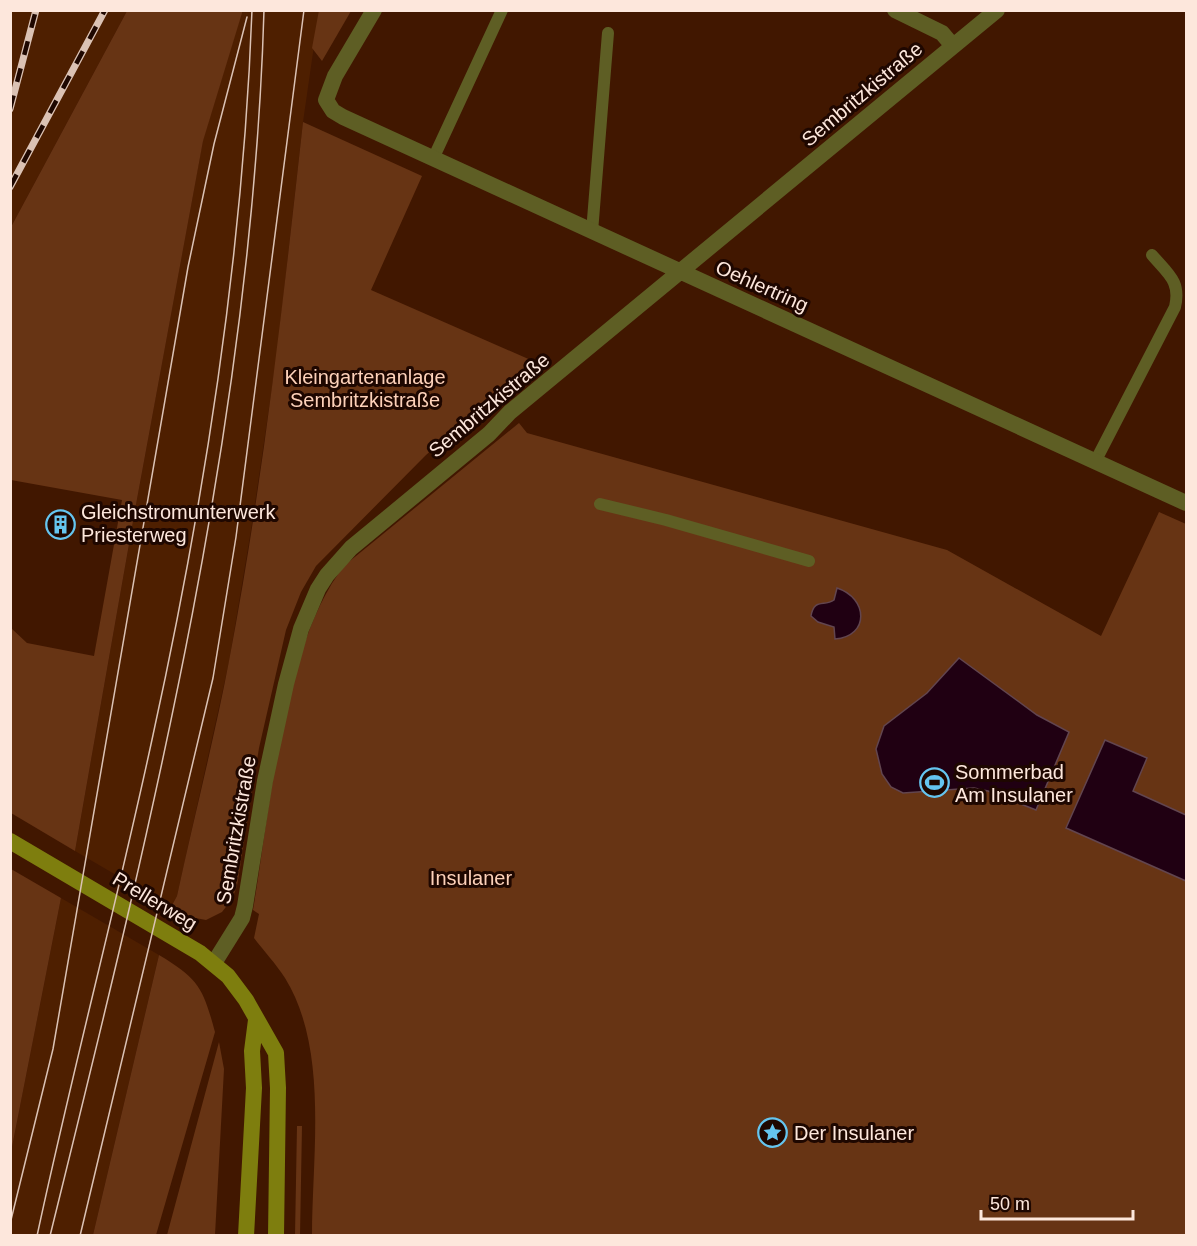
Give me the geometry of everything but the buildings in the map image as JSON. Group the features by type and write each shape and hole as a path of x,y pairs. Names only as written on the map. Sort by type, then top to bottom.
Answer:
{"main road":[{"name":"Prellerweg","path":"10,841 181,940 214,963 237,986 276,1053 276,1236"},
{"path":"246,1236 254,1088 252,1051 256,1020"}],"street":[{"name":"Oehlertring","path":"374,10 335,76 326,100 333,111 681,273 1186,503"},
{"path":"895,10 942,33 953,46"},
{"name":"Sembritzkistraße","path":"214,963 242,918 265,781 286,684 309,609 327,575 365,536 489,434 510,412 997,10"}],"lane":[{"path":"433,159 502,10"},
{"path":"592,232 608,33"},
{"path":"1095,462 1175,307 1179,293 1177,284 1152,255"},
{"path":"600,504 677,523 809,561"}],"shaded area":[{"path":"11,11 127,11 11,227"},
{"path":"242,11 319,11 303,122 277,354 251,530 229,662 177,896 171,907 75,851 203,140"},
{"path":"837,588 855,600 861,616 854,631 835,639 834,627 818,622 811,616 814,607 834,600"},
{"path":"959,658 1037,715 1069,732 1036,810 988,791 974,788 903,793 891,787 882,774 876,749 884,726 927,693"},
{"path":"1105,740 1147,758 1133,791 1186,815 1186,881 1066,828"},
{"path":"61,898 159,955 93,1235 11,1236 11,1152"}],"green space":[{"path":"242,10 242,13 203,141 75,851 11,813 11,628 27,643 94,656 122,500 11,480 11,227 127,11"},
{"path":"319,10 351,11 322,61 312,48"},
{"name":"Kleingartenanlage Sembritzkistraße","path":"303,122 422,176 371,290 533,361 426,455 316,566 301,592 286,630 259,748 237,886 232,899 222,912 206,920 190,917 171,907 177,896 223,691 241,594 271,393"},
{"name":"Insulaner","path":"519,423 527,433 947,550 1101,636 1159,512 1186,524 1186,1235 312,1235 315,1104 308,1037 299,1006 285,978 254,938 259,914 253,910 273,778 293,683 306,638 324,598 345,565"},
{"path":"11,869 61,898 11,1152"},
{"path":"159,955 183,971 198,986 207,1005 215,1032 156,1235 93,1235"},
{"path":"219,1042 224,1069 215,1235 167,1235"},
{"path":"297,1126 302,1126 300,1236 295,1235"}],"tram line":[{"path":"37,1236 139,798 172,646 205,466 219,375 240,193 252,10"},
{"path":"50,1236 124,933 158,781 190,628 217,474 239,320 255,165 264,10"},
{"path":"80,1236 213,678 236,537 304,10"},
{"path":"10,1224 53,1049 188,267 214,144 247,17"}],"railway":[{"path":"10,109 36,10"},
{"path":"10,187 105,10"}],"place":[{"name":"Gleichstromunterwerk Priesterweg","path":"60,524"},
{"name":"Sommerbad Am Insulaner","path":"934,783"},
{"name":"Der Insulaner","path":"773,1133"}]}
